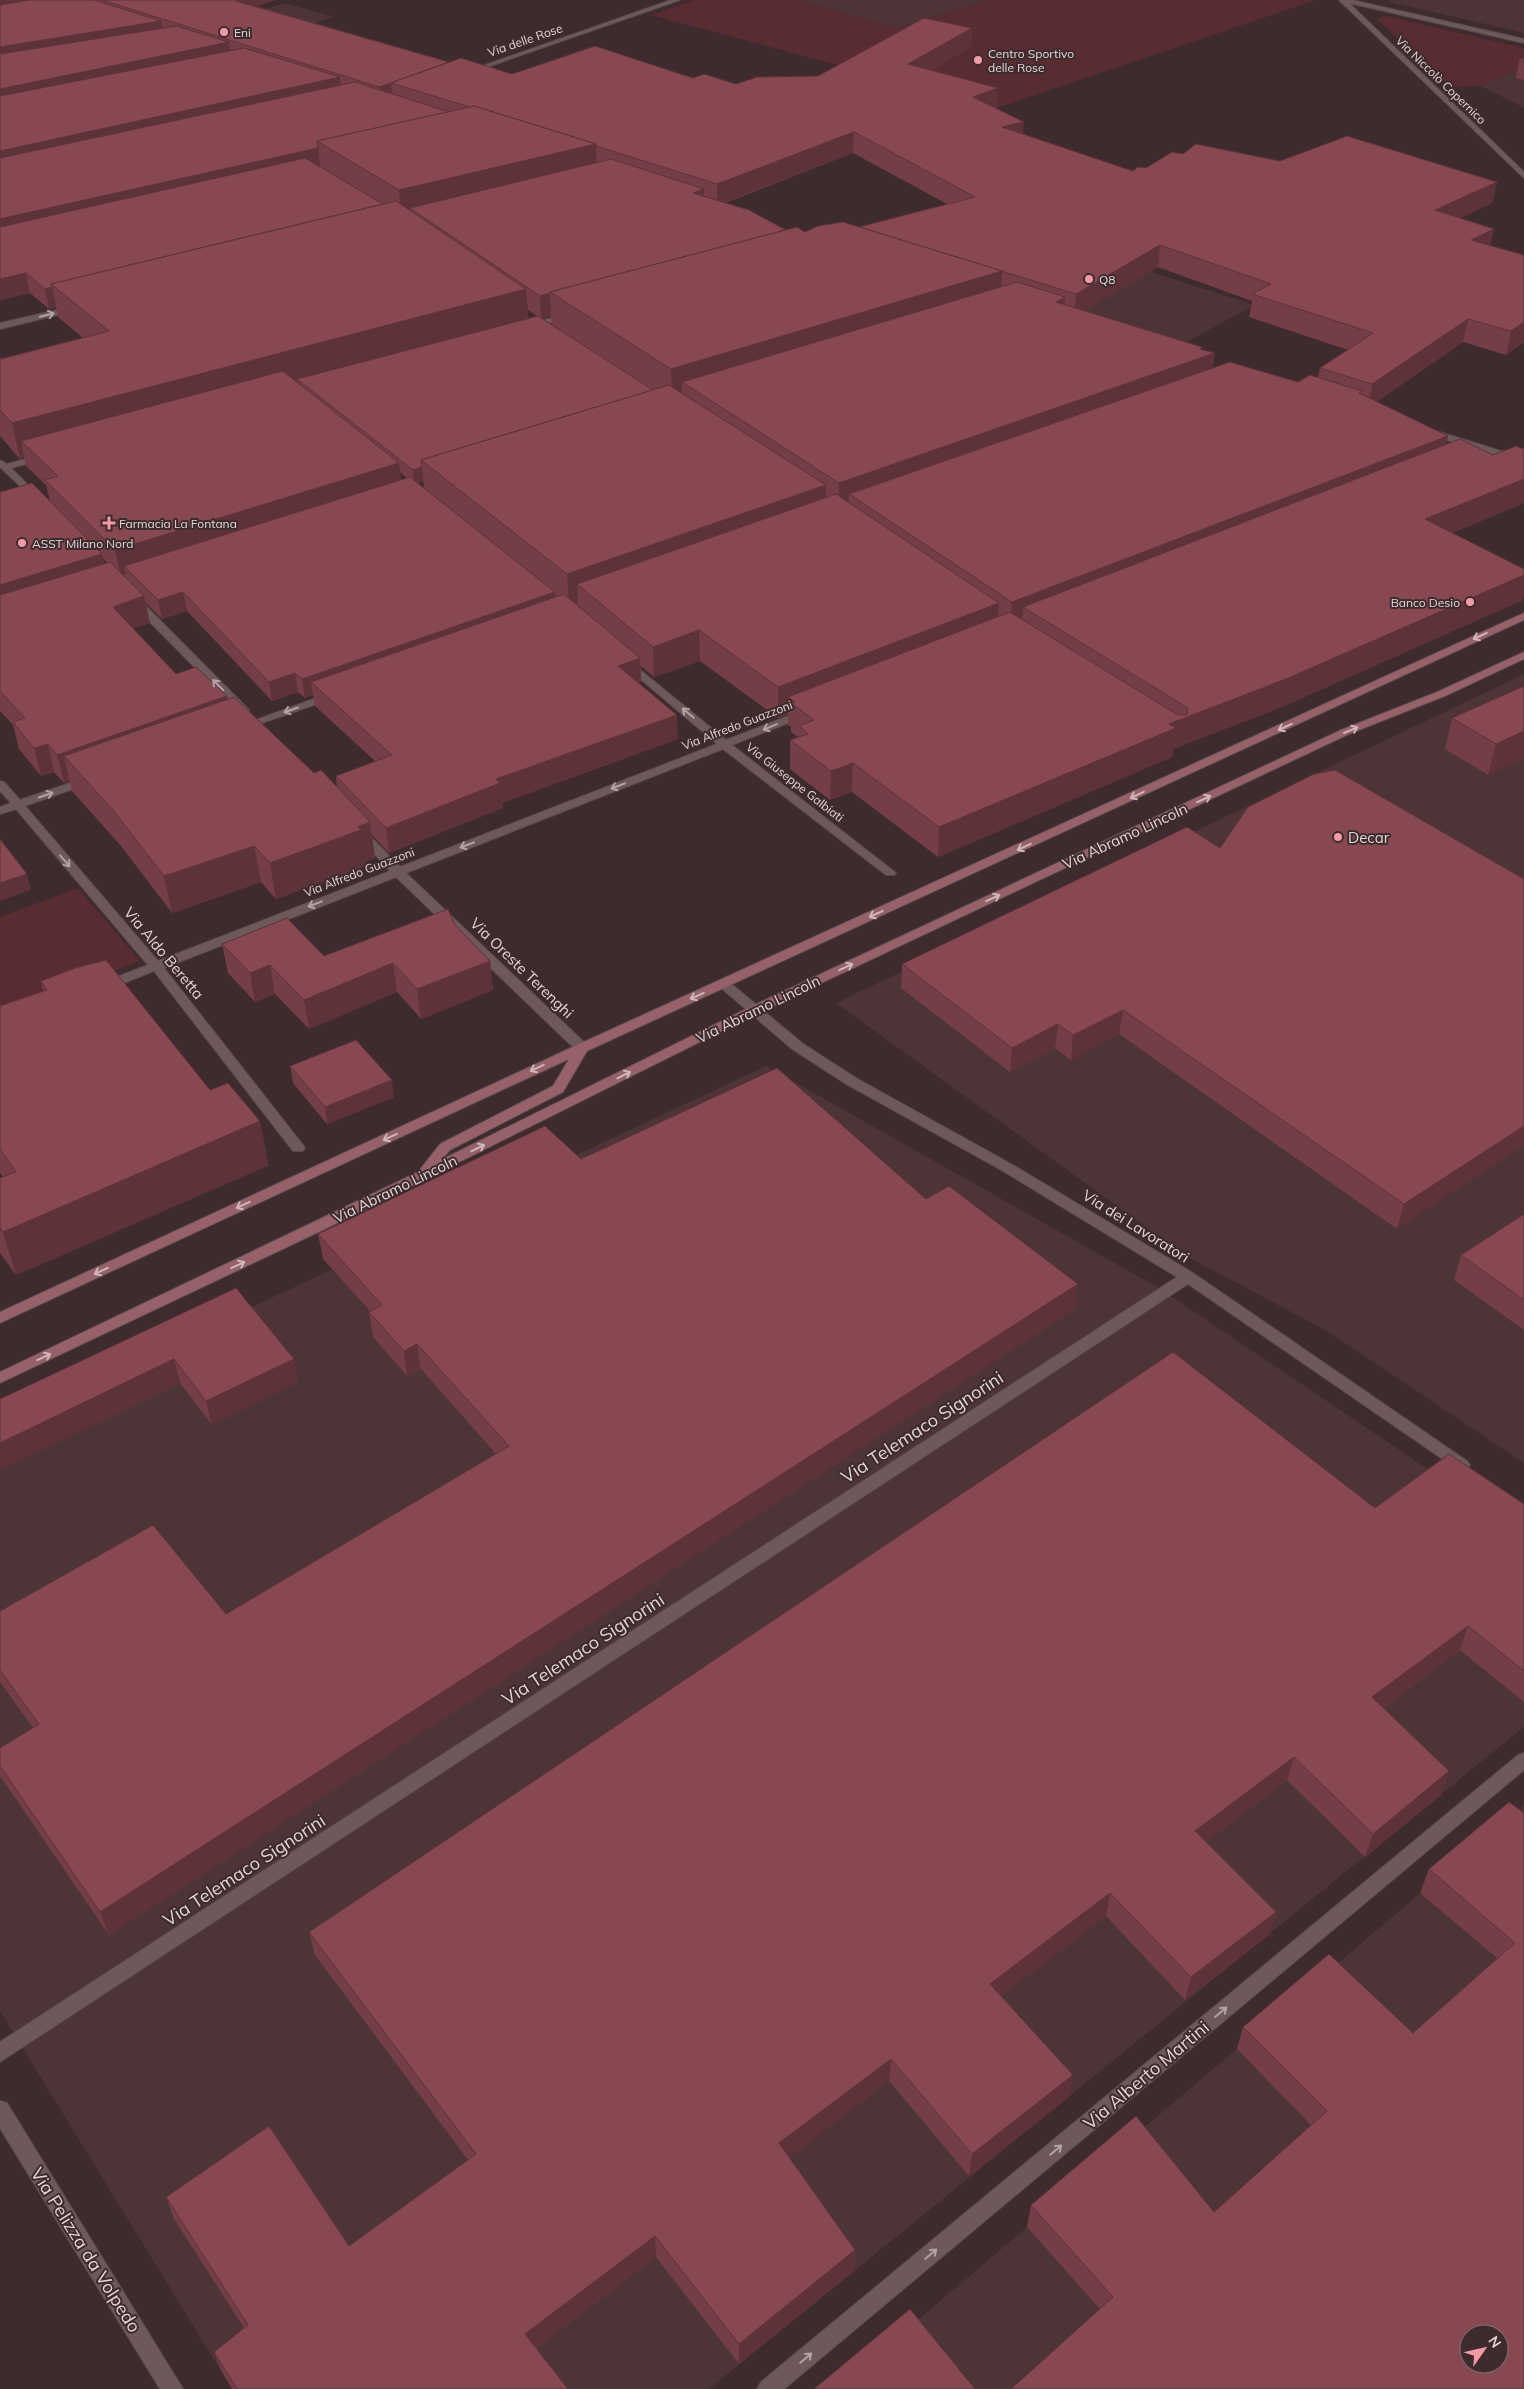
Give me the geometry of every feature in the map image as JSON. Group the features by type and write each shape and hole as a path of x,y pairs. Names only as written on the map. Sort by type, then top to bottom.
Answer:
{"main road":[{"path":"0,1318 582,1048 1524,616"},
{"name":"Via Abramo Lincoln","path":"0,1378 419,1177 754,1010 1345,732 1441,694 1524,655"},
{"path":"419,1177 445,1147 558,1089 582,1048"}],"street":[{"name":"Via delle Rose","path":"462,74 677,0"},
{"path":"1343,0 1524,40"},
{"name":"Via Niccolò Copernico","path":"1343,0 1524,176"},
{"path":"0,326 87,305"},
{"path":"520,328 583,311"},
{"path":"530,316 551,330"},
{"path":"1418,429 1524,461"},
{"path":"1465,456 1483,448"},
{"path":"3,464 50,455"},
{"path":"3,464 45,508"},
{"path":"124,590 266,734"},
{"name":"Via Giuseppe Galbiati","path":"619,655 725,745 890,874"},
{"path":"228,732 340,692"},
{"name":"Via Alfredo Guazzoni","path":"98,989 816,709"},
{"path":"0,811 99,776"},
{"name":"Via Aldo Beretta","path":"0,784 156,966 298,1148"},
{"name":"Via Oreste Terenghi","path":"351,823 398,872 582,1048"},
{"name":"Via dei Lavoratori","path":"724,984 797,1046 851,1081 1008,1168 1188,1277 1475,1475"},
{"name":"Via Telemaco Signorini","path":"0,2053 1188,1277"},
{"name":"Via Alberto Martini","path":"768,2389 1524,1760"},
{"name":"Via Pelizza da Volpedo","path":"0,2110 172,2389"}],"shaded area":[{"name":"Centro Sportivo delle Rose","path":"694,0 797,0 898,28 988,0 1316,0 997,108 651,15"},
{"path":"797,0 988,0 898,28"},
{"path":"1391,0 1524,0 1524,33 1389,2"},
{"path":"285,3 333,17 228,52 179,36"},
{"path":"1386,16 1524,48 1524,66 1481,86 1450,87 1377,19"},
{"path":"1524,66 1524,108 1481,86"},
{"path":"1073,247 1255,305 1179,346 991,287"},
{"path":"1524,674 1524,1463 1327,1331 1186,1256 836,1003"},
{"path":"78,888 140,961 0,1015 0,917"},
{"path":"766,1066 1159,1288 1524,1534 1524,1727 709,2389 232,2389 0,2011 0,1425"},
{"path":"1524,1805 1524,2389 837,2389"}],"building":[{"path":"29,0 94,0 161,21 0,47 0,5"},
{"path":"102,0 238,0 236,1 449,62 379,87"},
{"path":"924,18 972,28 908,64 998,88 973,97 1024,122 1002,127 1133,171 1138,167 1146,168 1172,152 1183,154 1196,144 1280,161 1347,136 1497,182 1435,210 1494,229 1471,240 1524,255 1524,322 1511,331 1468,319 1372,384 1320,368 1373,333 1252,294 1271,284 1160,245 1076,294 859,227 975,197 854,132 717,184 474,106 470,107 391,83 461,58 512,74 595,46 693,78 704,74 736,84 757,77 818,76"},
{"path":"176,26 229,42 0,89 0,54"},
{"path":"244,48 340,77 0,151 0,96"},
{"path":"355,82 449,112 317,141 318,148 0,219 0,158"},
{"path":"474,106 596,144 399,190 317,141"},
{"path":"305,158 383,204 51,284 52,287 45,289 26,273 0,279 0,227"},
{"path":"611,159 704,189 693,193 749,210 786,230 540,296 410,208"},
{"path":"396,201 526,289 12,423 0,410 0,357 1,359 109,331 51,284"},
{"path":"843,222 1002,271 671,369 550,292 797,227 805,232 818,226"},
{"path":"1017,282 1065,297 1056,302 1202,347 1200,349 1215,353 839,483 682,382"},
{"path":"538,316 653,390 421,460 422,467 413,470 297,379"},
{"path":"1230,362 1298,382 1310,375 1362,391 1359,393 1448,436 1012,602 849,494"},
{"path":"283,371 399,463 115,550 45,480 58,476 21,441"},
{"path":"669,385 826,485 567,574 421,460"},
{"path":"1460,439 1493,455 1516,446 1524,449 1524,479 1425,519 1524,569 1524,575 1286,679 1169,724 1176,728 939,827 853,763 831,771 790,740 808,734 799,726 814,720 791,703 795,702 788,697 1010,612 1178,715 1187,715 1188,708 1023,607"},
{"path":"410,477 555,592 302,679 295,673 269,682 183,592 158,600 124,566"},
{"path":"32,483 102,554 0,585 0,492"},
{"path":"836,494 999,603 778,687 699,630 653,647 577,584"},
{"path":"110,562 144,596 113,607 176,674 196,667 227,696 57,755 48,744 34,748 13,722 25,718 0,691 0,595"},
{"path":"564,594 640,658 618,666 677,715 496,779 500,783 386,828 336,776 392,755 311,682"},
{"path":"1524,686 1524,731 1496,744 1452,718"},
{"path":"234,697 314,773 321,770 370,822 358,827 361,830 270,863 254,846 164,876 113,810 64,756"},
{"path":"1335,770 1524,879 1524,1126 1404,1204 1123,1010 1073,1035 1058,1024 1012,1048 902,964 1187,827 1220,848 1248,807 1314,774"},
{"path":"0,839 27,874 0,883"},
{"path":"448,909 455,925 490,961 417,989 393,963 304,1000 270,965 250,973 222,944 287,918 324,956"},
{"path":"106,960 210,1090 228,1083 260,1121 3,1232 0,1228 0,1178 16,1172 0,1149 0,1006 47,990 41,981 75,968"},
{"path":"356,1040 392,1080 325,1107 290,1066"},
{"path":"777,1068 926,1199 949,1186 1078,1284 100,1912 0,1766 0,1748 39,1724 0,1670 0,1611 153,1525 226,1614 509,1446 417,1344 404,1351 369,1312 382,1305 318,1234 545,1126 581,1159"},
{"path":"1524,1214 1524,1300 1461,1255"},
{"path":"236,1288 294,1359 206,1401 174,1359 0,1443 0,1399"},
{"path":"1173,1352 1375,1508 1449,1454 1524,1504 1524,1671 1468,1626 1372,1697 1449,1771 1373,1834 1294,1757 1195,1831 1276,1912 1191,1977 1110,1893 990,1984 1073,2075 972,2154 891,2059 779,2143 855,2250 739,2344 655,2236 525,2334 568,2389 237,2389 214,2352 248,2325 166,2197 269,2126 349,2246 476,2154 309,1932"},
{"path":"1509,1802 1524,1813 1524,2389 1011,2389 1113,2297 1031,2205 1136,2116 1214,2212 1327,2111 1243,2027 1329,1954 1413,2033 1515,1943 1429,1869"},
{"path":"910,2309 975,2389 814,2389"}],"place":[{"name":"Eni","path":"224,32"},
{"name":"Centro Sportivo delle Rose","path":"978,60"},
{"name":"Q8","path":"1089,279"},
{"name":"Farmacia La Fontana","path":"109,523"},
{"name":"ASST Milano Nord","path":"22,543"},
{"name":"Banco Desio","path":"1470,602"},
{"name":"Decar","path":"1338,837"}]}
